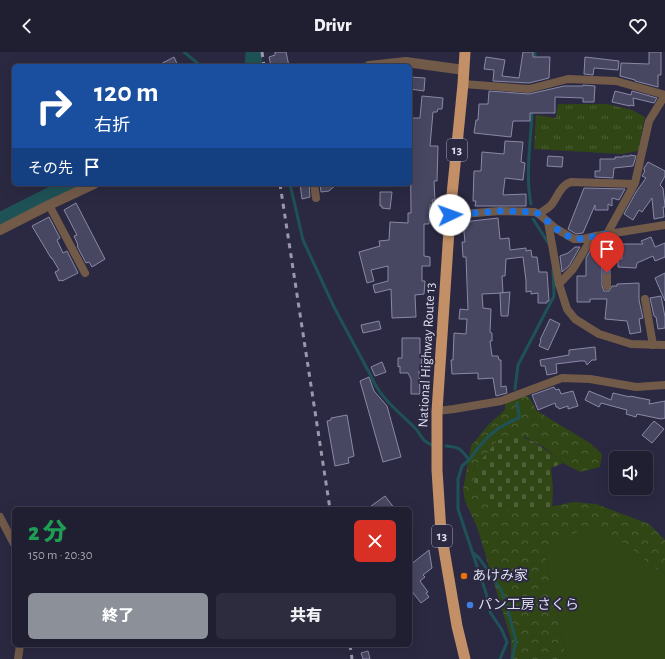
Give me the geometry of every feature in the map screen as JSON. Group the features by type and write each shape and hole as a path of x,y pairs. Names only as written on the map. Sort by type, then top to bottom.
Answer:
{"highway":[{"name":"National Highway Route 13","path":"465,52 464,84 450,215 437,411 437,470 441,532 457,626 465,659"}],"street":[{"path":"388,64 406,62 464,70"},
{"path":"464,84 529,89 541,87 558,80 568,79 616,81 665,95 648,121 634,184 607,234 607,286"},
{"path":"539,214 551,205 567,183 634,184"},
{"path":"0,230 90,186"},
{"path":"314,186 316,198"},
{"path":"49,205 85,273"},
{"path":"450,215 500,211 535,212 555,228 574,239 583,240 596,236 665,225"},
{"path":"548,222 559,284 567,309 575,319 599,334 631,344 665,345"},
{"path":"559,284 573,269 587,246 596,236"},
{"path":"645,299 654,345"},
{"path":"437,411 501,401 562,378 590,378 636,387 665,385"},
{"path":"0,517 12,540"},
{"path":"18,659 20,647"}],"green space":[{"path":"558,104 607,104 632,110 645,117 638,151 621,154 534,149 536,115 556,118"},
{"path":"520,394 529,397 537,411 590,443 602,454 600,467 580,472 563,463 544,447 523,436 544,508 574,502 596,504 649,524 665,540 665,575 643,560 623,543 544,548 566,659 511,659 511,639 477,527 465,501 463,490 471,446 488,425 505,410 505,402"},
{"path":"511,434 526,438 545,449 563,463 551,468 553,489 552,507 496,511 483,498 474,482 478,464 497,441"},
{"path":"582,531 604,532 615,537 665,575 665,659 566,659 544,548 554,540"}],"building":[{"path":"275,52 286,52 289,64 271,64 269,57 275,55"},
{"path":"523,52 533,52 533,57 550,57 549,78 529,83 493,81 494,70 484,69 486,57 505,60 502,76 519,78"},
{"path":"649,52 661,52 661,75 658,75 658,87 620,76 621,63 649,64"},
{"path":"174,57 177,64 161,64"},
{"path":"585,57 619,61 618,70 594,68 593,75 584,74"},
{"path":"412,77 425,78 424,91 412,89"},
{"path":"564,86 595,86 594,102 583,102 583,98 555,97 555,113 530,113 530,121 513,121 511,137 474,133 476,120 478,120 479,104 488,104 489,91 529,94"},
{"path":"615,91 631,95 632,91 657,98 654,103 633,98 634,106 630,106 612,102"},
{"path":"422,96 443,98 442,109 438,109 437,112 433,112 430,146 438,146 437,181 434,181 435,200 432,200 433,205 430,205 429,224 424,224 424,256 430,257 430,266 422,266 422,281 425,281 424,294 415,295 416,317 392,318 391,289 375,293 373,285 388,281 388,266 371,270 374,281 367,283 359,252 380,246 379,241 389,240 390,222 408,223 408,213 411,213 412,118 420,118"},
{"path":"505,141 523,142 521,162 525,163 523,180 505,178 503,195 526,194 526,206 475,206 476,201 473,201 474,171 481,171 482,152 504,154"},
{"path":"630,155 636,156 633,166 614,168 613,178 595,177 595,171 600,171 600,159 615,159 615,157"},
{"path":"548,156 563,157 562,167 547,166"},
{"path":"648,162 665,171 665,176 660,185 663,188 665,206 663,207 664,217 654,219 652,198 642,212 639,210 633,220 624,214 636,192 646,178 642,176 645,171 644,168"},
{"path":"300,186 309,186 310,197 302,199"},
{"path":"320,186 335,186 329,191 321,192"},
{"path":"584,188 625,189 619,200 612,198 612,206 608,204 608,210 595,210 595,205 583,233 576,234 568,229"},
{"path":"380,192 392,192 390,209 382,208 382,206 380,206"},
{"path":"76,203 105,259 92,267 89,262 86,263 77,246 78,245 74,236 77,235 64,210"},
{"path":"49,217 60,238 57,240 63,253 67,251 78,273 62,281 59,281 55,272 59,270 32,226"},
{"path":"498,218 500,239 509,238 510,250 526,248 526,251 531,250 532,257 537,257 539,272 547,272 549,301 547,301 547,303 538,303 538,293 531,294 531,291 526,292 523,257 506,259 505,276 502,276 503,293 482,294 483,308 491,309 490,332 492,333 492,341 490,341 492,356 498,356 499,360 501,360 501,387 506,386 507,393 496,396 493,378 478,379 478,373 452,374 451,360 453,360 454,333 466,334 467,319 459,319 460,309 468,310 466,257 463,257 462,242 465,242 463,222"},
{"path":"651,237 655,247 665,243 665,257 655,261 653,256 637,263 636,268 618,267 618,259 622,259 622,244 643,244 641,241"},
{"path":"596,244 602,244 602,286 604,291 609,291 612,286 617,286 617,284 639,283 639,300 643,318 639,319 641,332 630,334 627,321 605,319 607,299 590,299 590,302 577,302 577,276 586,276 586,258"},
{"path":"575,247 580,247 569,266 562,272 560,256 568,253"},
{"path":"665,273 665,301 655,278"},
{"path":"510,292 508,316 501,316 500,293"},
{"path":"661,296 665,317 665,328 658,329 650,298"},
{"path":"550,319 560,324 548,350 539,346 540,340"},
{"path":"379,321 381,329 363,333 361,325"},
{"path":"402,338 420,338 420,357 422,357 421,371 419,371 420,394 411,394 411,379 408,373 400,373 400,366 398,367 398,358 402,358"},
{"path":"595,347 596,360 592,360 587,365 585,361 556,364 557,373 547,375 545,366 541,366 540,360 569,355 569,350"},
{"path":"382,362 386,372 375,376 371,367"},
{"path":"369,377 374,391 387,406 401,457 383,462 360,381"},
{"path":"554,387 556,390 559,389 561,394 573,391 578,406 568,409 568,406 559,409 556,407 555,403 538,410 532,395"},
{"path":"589,391 611,400 613,393 650,400 649,404 665,401 665,418 661,419 637,414 636,417 626,414 627,410 601,403 599,407 585,400"},
{"path":"347,415 354,456 348,458 349,463 335,466 327,421 331,420 331,418"},
{"path":"654,421 664,429 652,443 642,435"},
{"path":"385,496 393,507 370,507"},
{"path":"429,550 432,568 423,575 425,577 420,581 428,592 426,593 429,597 421,603 412,592 412,563"},
{"path":"368,651 370,659 363,659 361,653"}],"waterway":[{"path":"184,52 199,64"},
{"path":"535,52 535,60"},
{"path":"253,64 254,54"},
{"path":"531,204 528,169 532,111"},
{"path":"0,221 69,186"},
{"path":"290,186 303,240 334,307 375,384 384,398 415,428 424,440 432,445"},
{"path":"533,219 549,244"},
{"path":"515,389 518,365 554,296 553,270"},
{"path":"469,460 490,435 496,430 519,418 517,403"},
{"path":"446,446 460,449 469,460 462,466 458,479 458,509 486,593 490,612 502,630 507,642 500,659"},
{"path":"473,553 479,558 500,588 505,599 516,641 512,659"}],"railway":[{"path":"262,52 264,64"},
{"path":"280,186 330,507"},
{"path":"350,647 352,659"}],"place":[{"name":"あけみ家","path":"464,576"},
{"name":"パン工房 さくら","path":"470,605"}],"route":[{"path":"450,215 500,211 535,212 555,228 574,239 583,240 607,234 607,273"}]}
